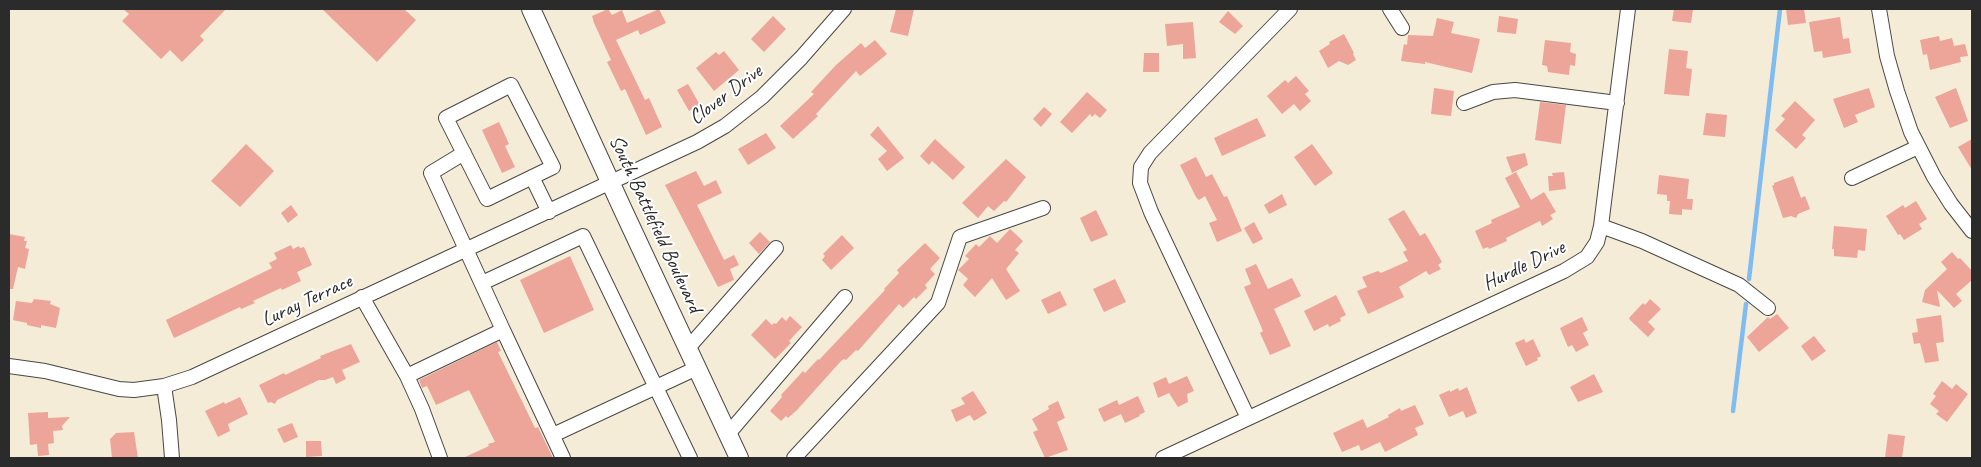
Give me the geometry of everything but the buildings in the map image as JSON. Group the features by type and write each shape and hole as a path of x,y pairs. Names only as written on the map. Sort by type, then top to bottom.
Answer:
{"main road":[{"name":"South Battlefield Boulevard","path":"532,9 739,458"}],"street":[{"name":"Clover Drive","path":"611,183 697,142 740,115 762,97 801,58 844,9"},
{"path":"1248,418 1151,212 1140,184 1141,167 1150,153 1290,9"},
{"path":"1390,9 1402,28"},
{"name":"Hurdle Drive","path":"1163,458 1571,267 1587,257 1597,242 1601,226 1628,9"},
{"path":"1879,9 1887,56 1897,91 1918,147 1951,204 1972,231"},
{"path":"512,85 553,167 532,177 487,199 446,118 512,85"},
{"path":"1464,103 1493,92 1515,90 1617,103"},
{"path":"1852,178 1918,147"},
{"path":"464,153 431,173 563,458"},
{"path":"532,177 549,212"},
{"name":"Luray Terrace","path":"9,366 45,371 119,389 134,390 164,386 192,377 611,183"},
{"path":"794,458 938,303 960,237 1043,208"},
{"path":"1601,226 1642,241 1739,285 1768,308"},
{"path":"482,283 584,236 690,458"},
{"path":"688,348 776,248"},
{"path":"728,434 845,297"},
{"path":"362,298 407,376 422,409 440,458"},
{"path":"407,376 504,330"},
{"path":"552,435 697,368"},
{"path":"164,386 172,458"}],"waterway":[{"path":"1749,279 1780,9"},
{"path":"1733,411 1746,304"}]}
